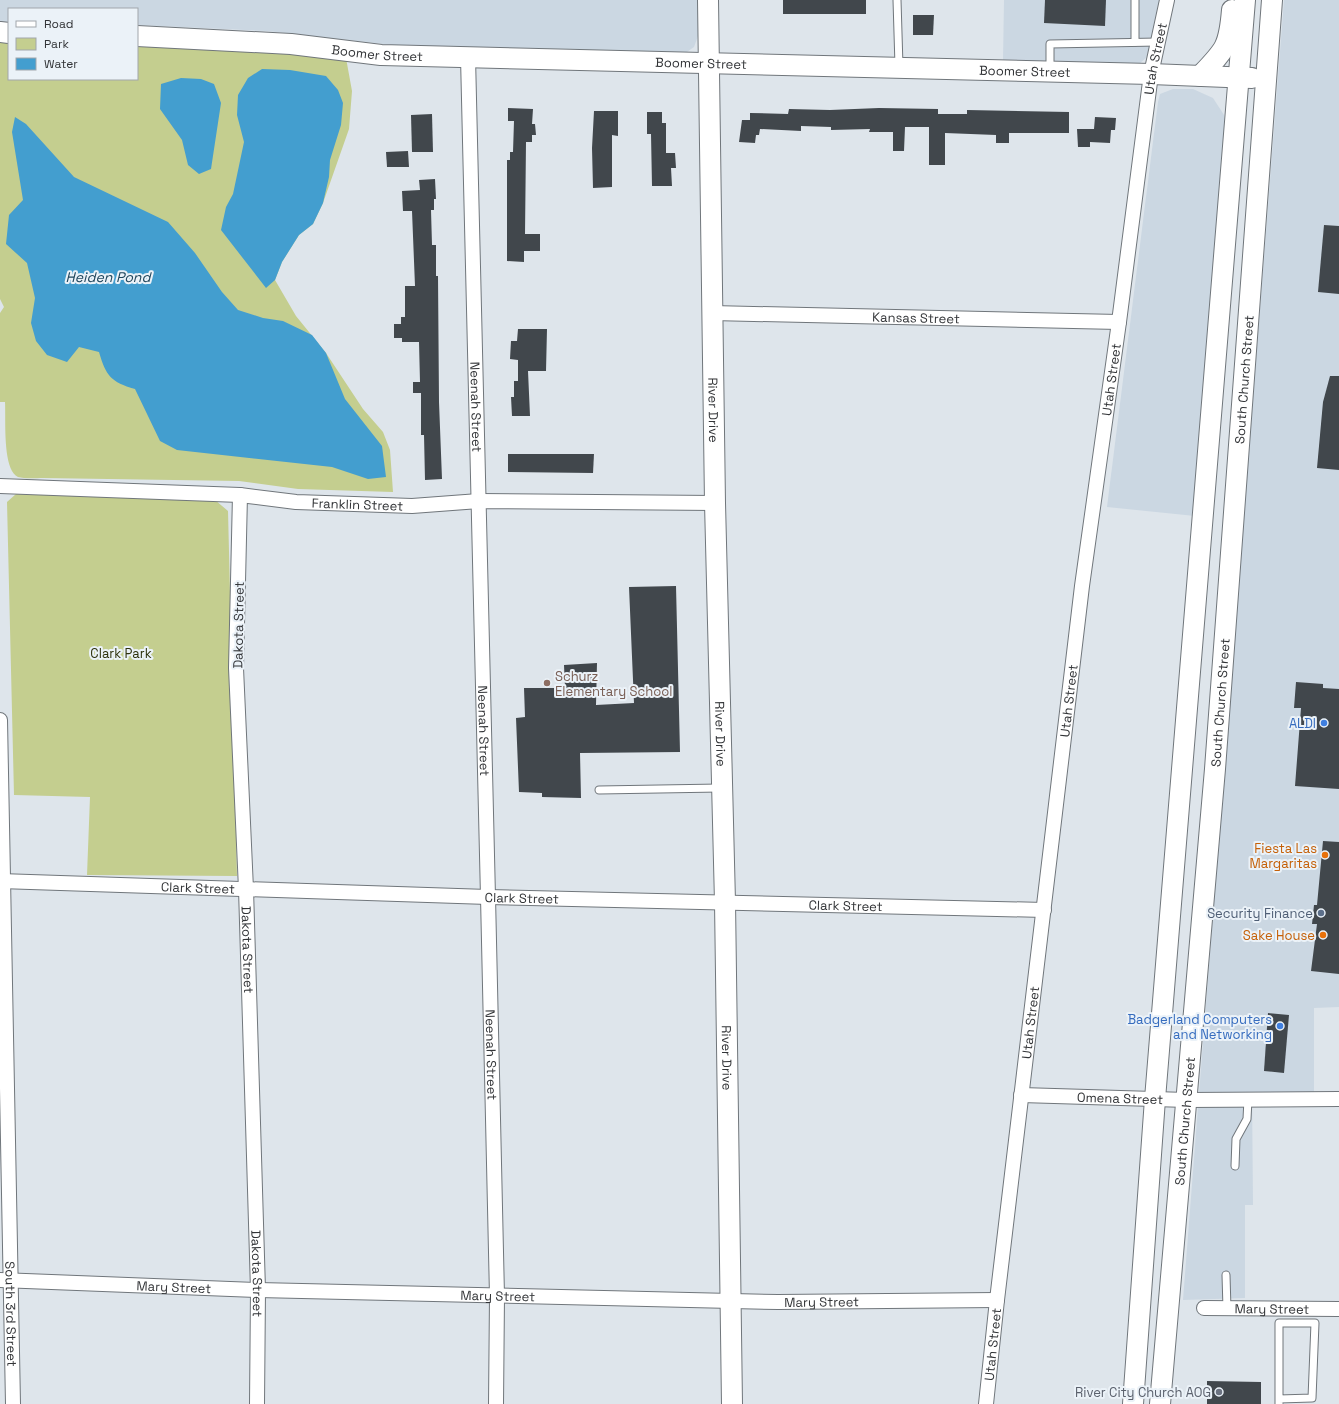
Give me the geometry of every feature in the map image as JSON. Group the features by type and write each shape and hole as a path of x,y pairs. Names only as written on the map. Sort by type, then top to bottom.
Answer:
{"main road":[{"name":"River Drive","path":"708,0 715,503 726,902 732,1404"},
{"path":"1200,76 1222,53 1227,44 1233,0"},
{"path":"1133,1404 1155,1099 1245,0"},
{"name":"South Church Street","path":"1160,1404 1215,776 1233,521 1250,317 1272,0"},
{"name":"Boomer Street","path":"138,36 291,44 381,55 1266,78"}],"street":[{"name":"Utah Street","path":"986,1404 1021,1095 1082,586 1119,322 1151,74 1167,0"},
{"name":"Neenah Street","path":"468,58 488,897 496,1296 496,1404"},
{"name":"Kansas Street","path":"712,313 1119,322"},
{"name":"Franklin Street","path":"0,486 240,495 296,502 412,506 479,501 715,503"},
{"name":"Dakota Street","path":"240,495 236,668 246,889 258,1290 258,1404"},
{"name":"South 3rd Street","path":"0,720 6,1281 13,1404"},
{"name":"Clark Street","path":"1,881 488,897 1044,910"},
{"name":"Omena Street","path":"1021,1095 1187,1100 1339,1099"},
{"name":"Mary Street","path":"6,1281 258,1290 778,1302 997,1300"},
{"name":"Mary Street","path":"1204,1308 1339,1309"}],"lane":[{"path":"897,0 899,68"},
{"path":"1135,0 1135,42"},
{"path":"1050,72 1050,44 1158,42"},
{"path":"599,790 723,788"},
{"path":"1235,1166 1236,1139 1247,1119 1248,1099"},
{"path":"1226,1275 1227,1308"},
{"path":"1279,1309 1279,1402 1312,1398 1316,1309"},
{"path":"1279,1323 1316,1323"}],"shaded area":[{"path":"0,0 698,0 698,36 694,47 684,54 393,45 267,31 138,25 138,8 8,8 8,22 0,22"},
{"path":"1004,0 1159,0 1149,49 1146,58 1139,64 1003,61"},
{"path":"1284,0 1339,0 1339,1007 1314,1008 1314,1094 1252,1093 1253,1205 1245,1205 1245,1298 1183,1300"},
{"path":"1173,89 1193,89 1213,98 1224,115 1225,124 1195,516 1107,507 1158,102 1160,94"}],"green space":[{"path":"0,40 8,40 8,80 138,80 138,44 346,58 352,91 349,129 323,203 313,224 299,235 282,262 275,280 296,316 326,353 363,409 383,432 390,450 393,492 298,489 239,481 18,477 9,465 5,431 5,402 0,402 0,313 4,307 0,299"},
{"name":"Clark Park","path":"16,494 215,500 228,511 237,876 87,875 90,797 14,795 7,502"}],"water":[{"path":"262,69 290,70 326,76 338,90 343,103 341,125 330,160 329,177 323,203 313,224 299,235 282,262 275,280 266,288 221,230 226,207 233,194 244,142 237,115 238,95 248,78"},
{"path":"181,78 201,79 214,84 221,103 211,169 199,174 188,165 182,140 160,109 161,84"},
{"name":"Heiden Pond","path":"15,117 26,124 74,177 168,222 195,253 222,292 238,310 263,318 283,321 312,335 326,353 345,399 382,446 386,477 368,479 332,467 177,450 160,441 135,389 120,384 111,377 104,367 99,352 79,347 67,362 47,355 36,341 31,323 35,298 27,263 6,244 9,215 23,200 12,132"}],"building":[{"path":"783,0 866,0 866,14 783,14"},
{"path":"1045,0 1106,0 1105,26 1044,23"},
{"path":"913,15 934,15 933,35 913,35"},
{"path":"508,108 533,109 532,124 535,124 536,135 532,135 532,142 526,142 525,234 540,234 540,251 524,251 524,262 507,261 507,160 510,160 510,152 513,152 514,121 508,121"},
{"path":"879,108 938,109 938,114 967,114 967,110 1069,112 1069,133 1009,133 1009,143 996,143 996,135 945,133 945,165 929,165 929,127 905,127 904,151 893,151 893,132 869,132 870,129 831,130 831,127 801,126 801,131 760,129 759,135 756,135 755,143 739,142 742,120 750,120 750,113 788,114 789,109 830,110"},
{"path":"594,111 618,111 618,136 612,135 612,187 593,188 592,148"},
{"path":"647,112 662,112 662,123 666,123 666,153 675,153 676,168 671,168 672,186 652,186 651,134 647,134"},
{"path":"432,114 433,152 412,152 411,115"},
{"path":"1095,117 1116,118 1115,130 1111,130 1110,143 1090,142 1090,147 1078,147 1077,129 1094,129"},
{"path":"408,151 409,167 387,167 386,152"},
{"path":"435,179 436,199 434,199 434,210 431,210 432,245 436,245 436,276 438,276 439,402 442,479 425,480 424,435 421,435 421,393 413,393 413,382 420,382 419,342 402,342 402,338 394,338 394,324 401,324 401,317 405,317 405,286 415,286 412,211 403,211 402,191 420,190 419,180"},
{"path":"1324,225 1339,226 1339,294 1318,292"},
{"path":"518,329 547,329 546,371 528,371 530,416 512,416 511,397 514,397 514,381 518,381 518,360 510,359 511,341 517,341"},
{"path":"1330,376 1339,376 1339,470 1317,468 1323,402"},
{"path":"508,454 594,454 593,473 508,472"},
{"path":"676,586 680,752 580,753 581,798 542,797 542,793 519,792 516,718 525,717 524,688 565,688 564,665 597,663 596,705 634,703 629,587"},
{"path":"1296,682 1323,684 1323,688 1339,689 1339,789 1295,786 1301,708 1294,708"},
{"path":"1323,841 1339,842 1339,974 1311,971 1317,924 1312,924 1314,905 1317,905"},
{"path":"1268,1013 1289,1015 1284,1073 1264,1071"},
{"path":"1207,1381 1261,1382 1261,1404 1207,1404"}],"place":[{"name":"Schurz Elementary School","path":"547,683"},
{"name":"ALDI","path":"1324,723"},
{"name":"Fiesta Las Margaritas","path":"1325,855"},
{"name":"Security Finance","path":"1321,913"},
{"name":"Sake House","path":"1323,935"},
{"name":"Badgerland Computers and Networking","path":"1280,1026"},
{"name":"River City Church AOG","path":"1219,1392"}]}
